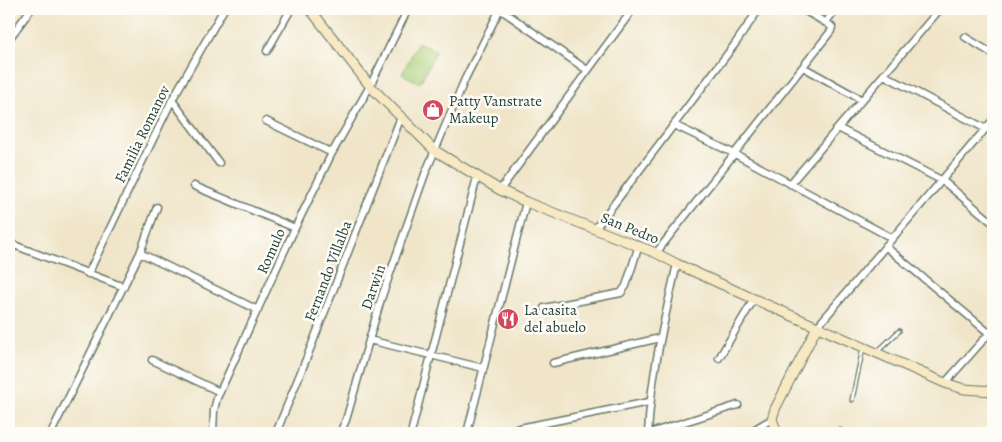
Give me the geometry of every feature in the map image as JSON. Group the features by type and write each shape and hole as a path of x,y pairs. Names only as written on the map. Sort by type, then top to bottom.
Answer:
{"main road":[{"name":"San Pedro","path":"314,11 370,86 434,150 500,190 526,202 639,245 754,299 945,383 964,388 993,391"},
{"path":"777,433 772,419 775,409 817,327"}],"street":[{"path":"9,40 31,9"},
{"name":"Familia Romanov","path":"88,274 172,100 224,9"},
{"path":"268,51 291,9"},
{"name":"Romulo","path":"213,433 214,410 220,392 294,228 332,153 370,86 408,9"},
{"path":"500,9 587,70"},
{"name":"Darwin","path":"340,433 346,420 381,299 434,150 465,79 500,9"},
{"path":"500,190 633,9"},
{"path":"596,229 735,44 759,9"},
{"path":"656,253 831,31 832,27 826,22 802,9"},
{"path":"826,22 836,9"},
{"path":"790,184 940,9"},
{"path":"965,37 993,54"},
{"path":"803,67 862,100"},
{"path":"884,75 986,129"},
{"path":"172,100 220,163"},
{"name":"Fernando Villalba","path":"276,433 308,357 401,117"},
{"path":"817,327 993,120"},
{"path":"266,121 332,153"},
{"path":"674,125 735,154 892,238"},
{"path":"838,128 943,181 993,222"},
{"path":"411,433 477,177"},
{"path":"194,186 294,228"},
{"path":"467,433 526,202"},
{"path":"51,433 140,253 157,207"},
{"path":"9,253 11,243 124,287"},
{"path":"544,308 621,293 626,286 639,245"},
{"path":"885,246 991,331 945,383"},
{"path":"140,253 258,310"},
{"path":"677,264 660,338 650,402 649,433 738,405"},
{"path":"719,358 754,299"},
{"path":"553,363 660,338"},
{"path":"369,340 483,368"},
{"path":"152,360 220,392"},
{"path":"505,431 650,402"},
{"path":"748,433 772,419"}],"lane":[{"path":"876,352 899,331"},
{"path":"852,400 863,348"}],"green space":[{"path":"418,42 436,51 420,83 402,74"}],"place":[{"name":"Patty Vanstrate Makeup","path":"433,110"},
{"name":"La casita del abuelo","path":"508,319"}]}
